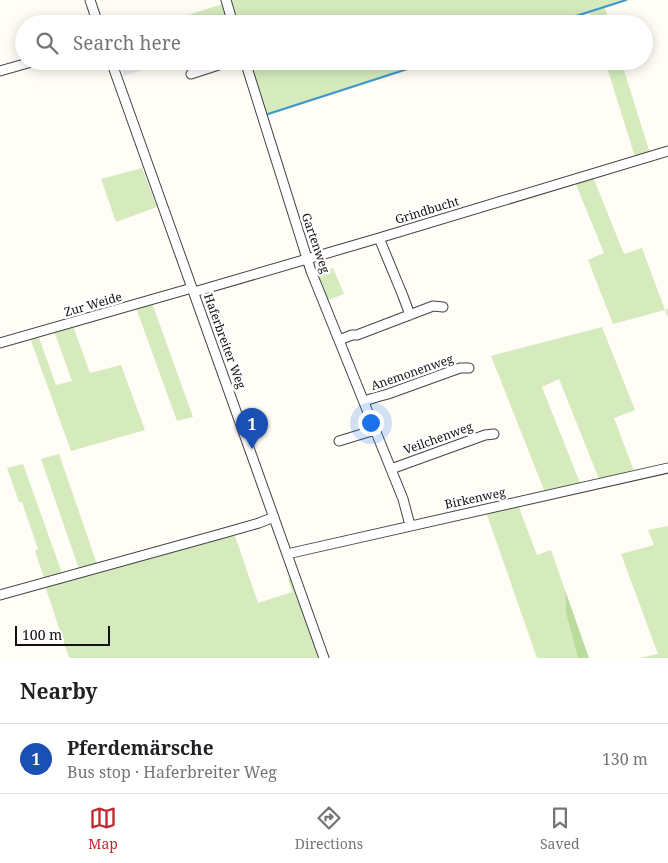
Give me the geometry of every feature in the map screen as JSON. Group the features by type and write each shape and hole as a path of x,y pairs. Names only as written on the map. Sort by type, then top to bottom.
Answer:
{"street":[{"path":"90,0 95,15"},
{"path":"226,0 230,15"},
{"path":"0,71 15,67"},
{"name":"Haferbreiter Weg","path":"115,70 324,658"},
{"path":"191,74 203,70"},
{"name":"Gartenweg","path":"248,70 307,259 391,469 410,525"},
{"name":"Grindbucht","path":"193,290 307,259 668,152"},
{"path":"379,238 410,315"},
{"name":"Zur Weide","path":"0,343 193,290"},
{"path":"339,340 433,306 443,307"},
{"name":"Anemonenweg","path":"364,401 460,368 470,368"},
{"path":"339,441 375,430"},
{"name":"Veilchenweg","path":"391,469 485,435 494,434"},
{"name":"Birkenweg","path":"286,554 668,468"},
{"path":"0,595 224,533 274,517"}],"shaded area":[{"path":"122,70 143,70 124,76"}],"green space":[{"path":"228,0 630,0 605,8 607,15 591,15 590,13 584,15 235,15 231,2"},
{"path":"223,4 226,15 191,15"},
{"path":"252,70 409,70 266,116"},
{"path":"608,70 624,70 650,153 635,157"},
{"path":"142,168 157,207 116,222 101,179"},
{"path":"593,177 624,254 642,248 665,310 613,324 588,260 604,253 575,182"},
{"path":"333,268 344,294 328,300 317,274"},
{"path":"152,303 193,417 177,421 136,308"},
{"path":"73,326 90,373 121,365 145,430 71,451 30,338 38,335 56,385 72,381 54,331"},
{"path":"602,327 635,410 614,418 634,471 599,479 559,379 542,387 580,483 544,490 491,356"},
{"path":"59,454 97,564 79,569 41,459"},
{"path":"23,464 62,573 44,578 35,551 38,549 22,502 19,502 7,468"},
{"path":"518,505 537,555 551,550 565,590 566,613 578,658 537,658 486,512"},
{"path":"668,526 668,658 639,658 658,654 621,554 654,545 648,530"},
{"path":"234,533 258,603 292,592 288,579 291,578 321,658 69,658 45,586"},
{"path":"565,590 589,658 578,658 566,613"}],"waterway":[{"path":"579,15 626,0"},
{"path":"268,114 404,70"}],"place":[{"name":"Pferdemärsche","path":"252,449"}]}
